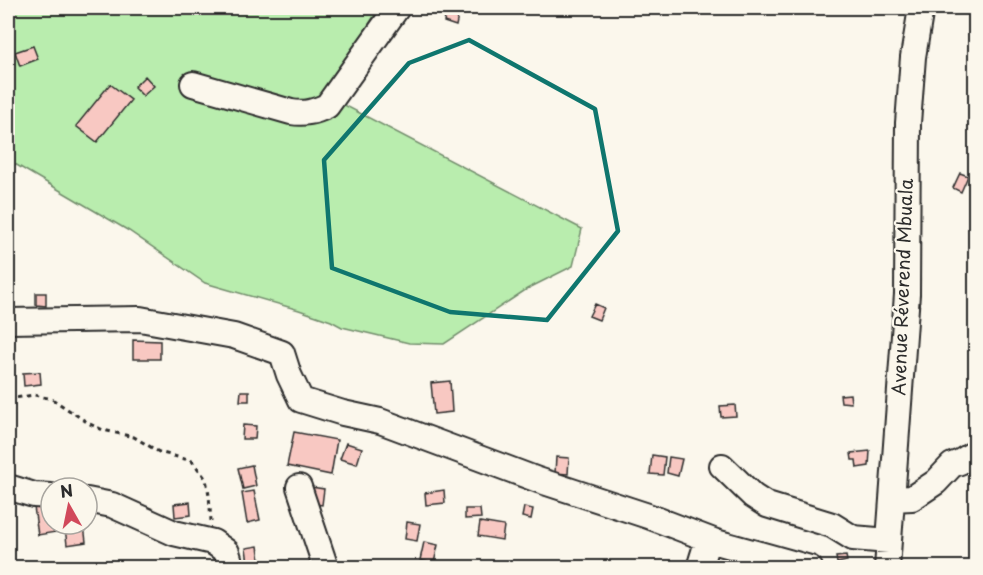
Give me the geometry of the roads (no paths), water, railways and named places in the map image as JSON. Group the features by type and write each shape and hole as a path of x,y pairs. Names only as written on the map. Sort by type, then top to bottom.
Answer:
{"street":[{"path":"193,84 291,112 302,114 314,112 327,106 397,8"},
{"name":"Avenue Réverend Mbuala","path":"887,567 906,294 908,123 913,57 921,8"},
{"path":"8,321 140,319 234,336 282,353 300,400 380,421 538,480 708,539 810,567"},
{"path":"892,499 912,498 936,482 952,465 975,452"},
{"path":"722,466 753,496 767,505 832,525 853,538 889,541"},
{"path":"8,487 39,495"},
{"path":"299,487 326,567"},
{"path":"99,502 112,505 174,533 210,542 227,552 232,567"},
{"path":"699,567 708,539"}]}
